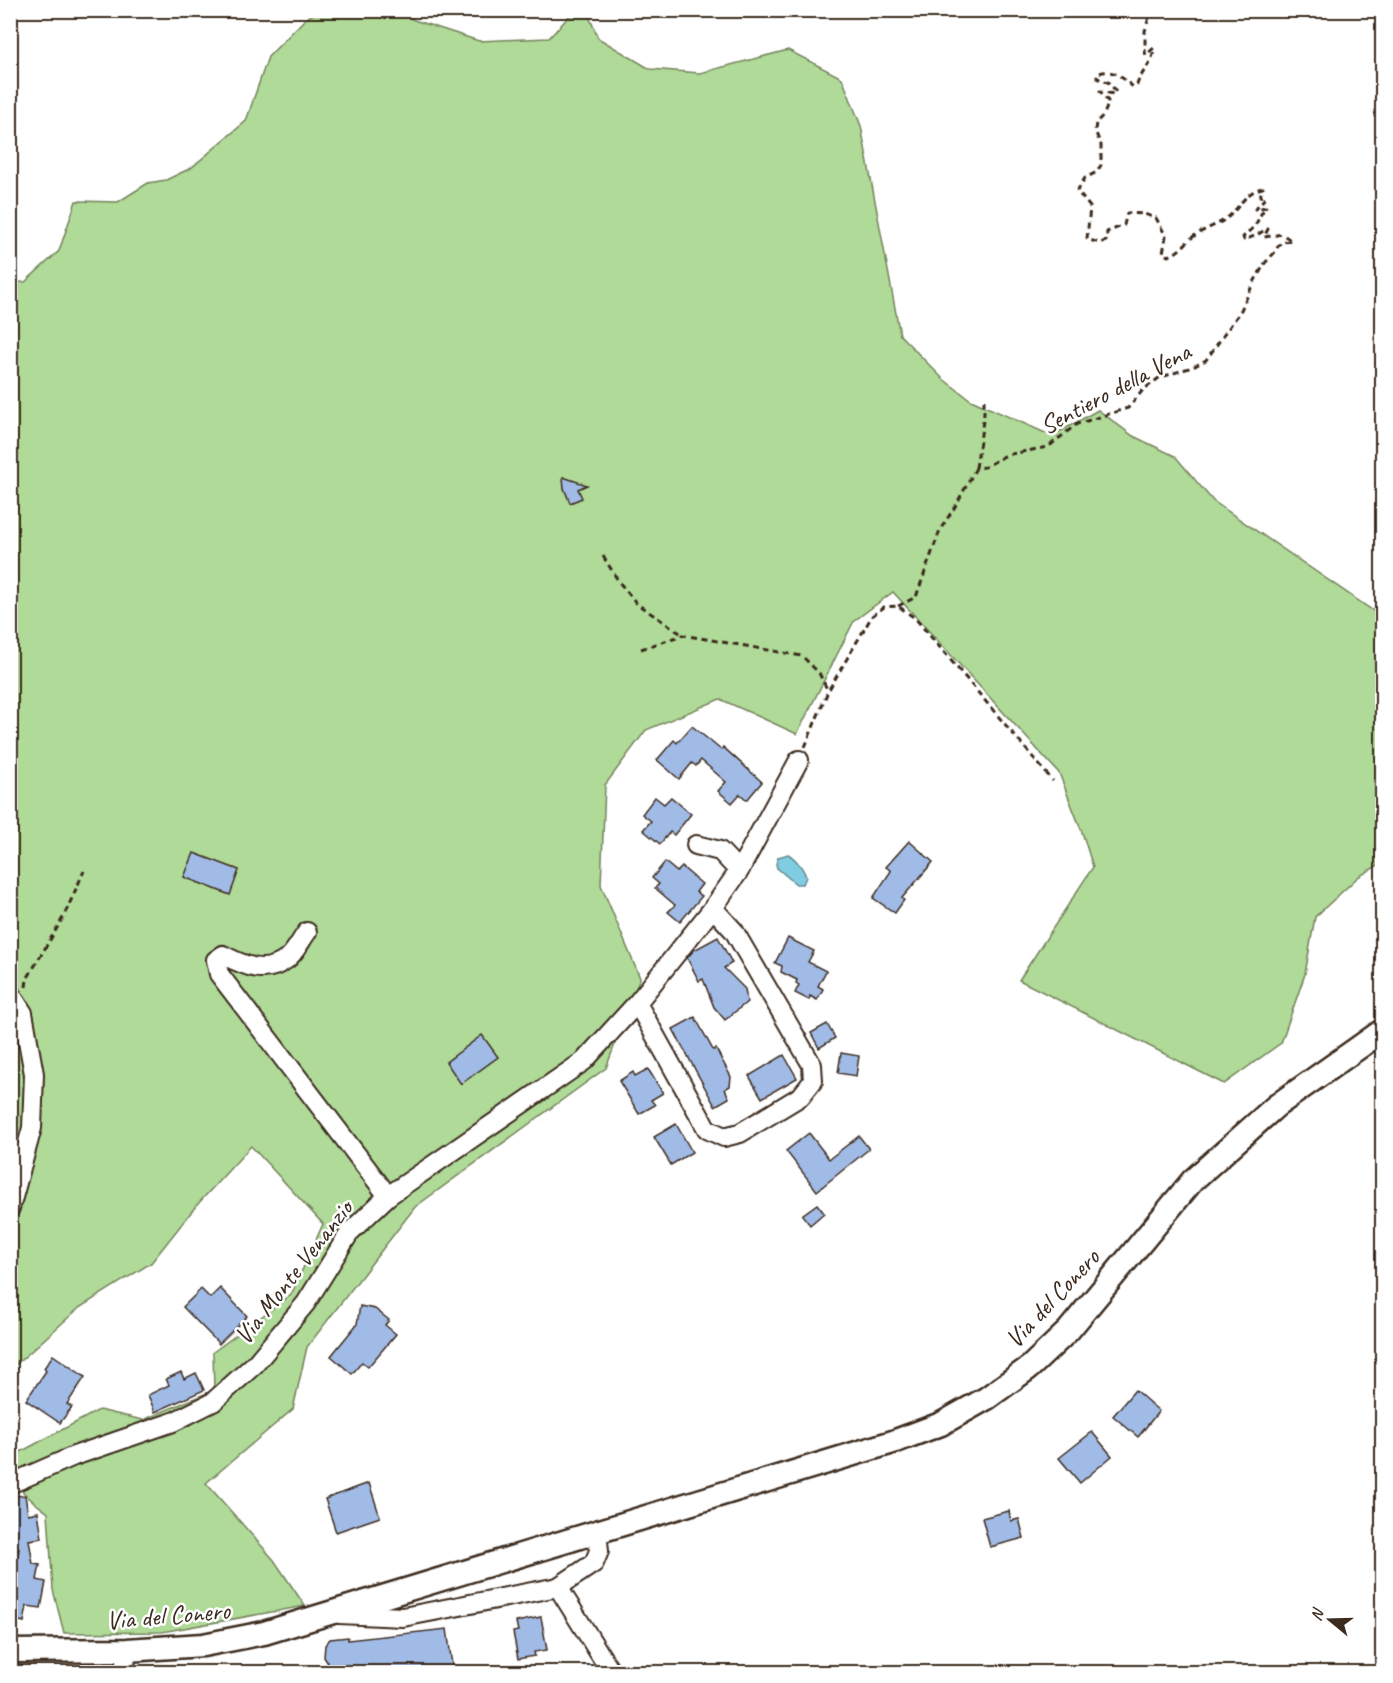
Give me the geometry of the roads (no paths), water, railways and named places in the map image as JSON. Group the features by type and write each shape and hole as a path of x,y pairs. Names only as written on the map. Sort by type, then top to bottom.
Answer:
{"main road":[{"name":"Via del Conero","path":"10,1651 126,1661 264,1633 893,1442 941,1424 987,1398 1030,1367 1068,1331 1194,1180 1229,1146 1276,1106 1383,1031"}],"street":[{"name":"Via Monte Venanzio","path":"10,1484 74,1456 173,1422 213,1402 255,1364 306,1302 350,1232 388,1196 584,1060 637,1003 713,908 739,871 799,760"},
{"path":"696,845 720,851 739,871"},
{"path":"637,1003 706,1129 724,1137 740,1133 801,1096 813,1081 812,1065 734,931 713,908"},
{"name":"Via Monte Venanzio","path":"307,932 287,959 263,969 244,965 223,955 216,960 219,974 388,1196"},
{"path":"10,993 23,1013 34,1074 32,1128 10,1208"},
{"name":"Via del Conero","path":"328,1613 403,1617 558,1587 594,1563 599,1551 597,1532"},
{"path":"558,1587 611,1672"}],"water":[{"path":"788,854 796,861 806,877 803,884 796,884 777,868 778,857"}]}
